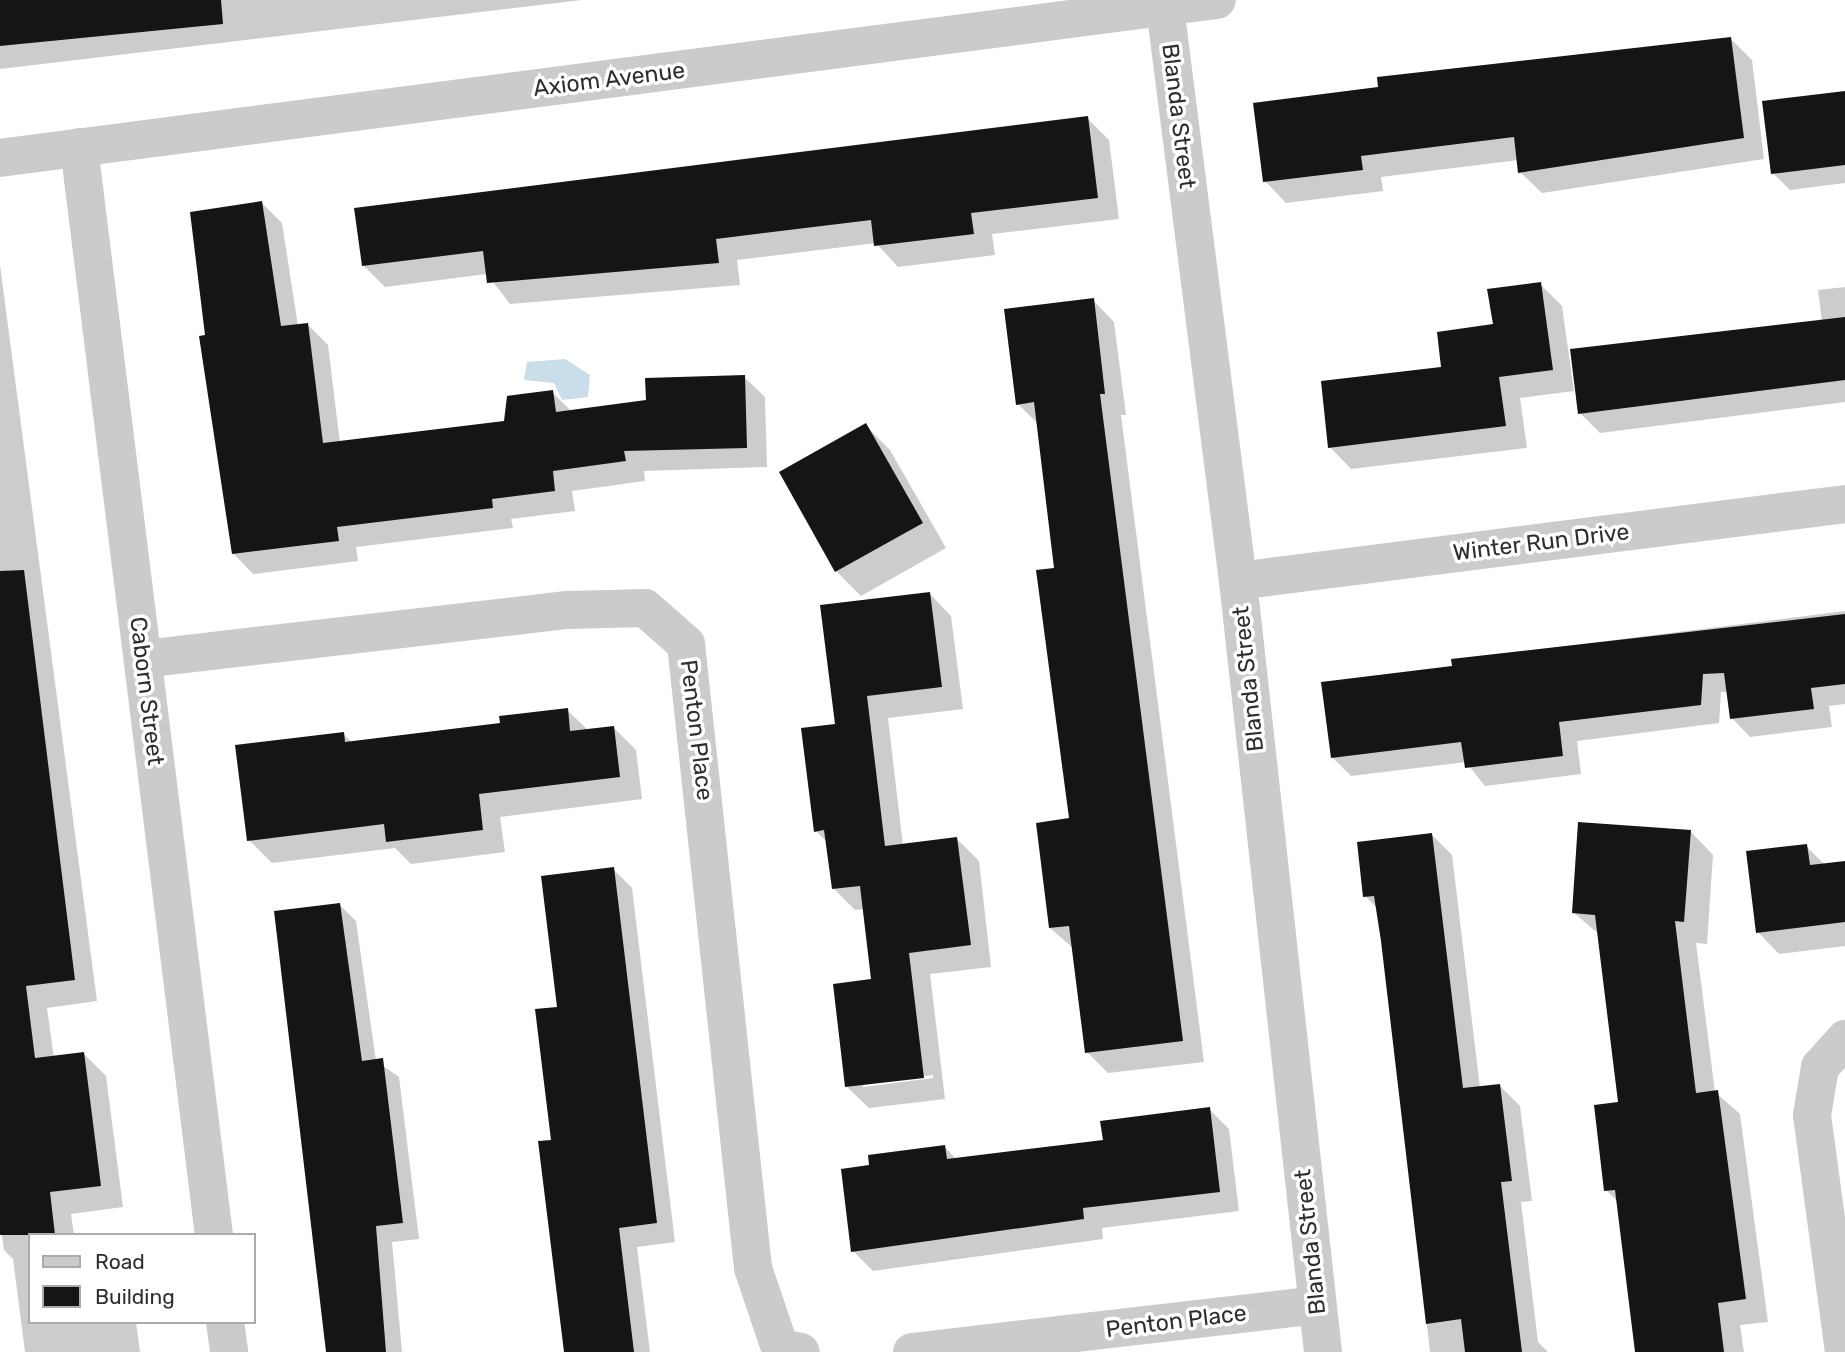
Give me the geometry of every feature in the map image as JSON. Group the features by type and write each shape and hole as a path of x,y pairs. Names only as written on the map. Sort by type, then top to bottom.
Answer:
{"street":[{"name":"Axiom Avenue","path":"0,158 1217,0"},
{"name":"Blanda Street","path":"1165,6 1238,581 1323,1352"},
{"name":"Caborn Street","path":"79,147 214,1233"},
{"name":"Winter Run Drive","path":"1238,581 1845,504"},
{"name":"Penton Place","path":"143,659 633,608 645,608 686,644 753,1268 780,1348 801,1352"},
{"path":"1844,1352 1812,1115 1820,1067 1845,1039"},
{"name":"Penton Place","path":"912,1352 1316,1305"},
{"path":"225,1324 229,1352"}],"water":[{"path":"565,359 590,375 588,397 562,400 554,383 524,380 527,362"}],"building":[{"path":"0,0 221,0 223,24 0,46"},
{"path":"1731,37 1744,138 1518,173 1514,137 1361,156 1363,170 1263,182 1253,103 1378,87 1377,77"},
{"path":"1845,91 1845,165 1771,174 1762,101"},
{"path":"1088,116 1098,198 971,213 974,234 874,246 871,220 716,239 719,263 487,283 483,251 362,266 354,208"},
{"path":"262,201 281,326 308,323 323,443 504,421 507,396 553,390 556,412 646,400 645,378 745,375 747,448 624,451 626,461 553,471 555,491 492,499 493,508 337,527 339,541 232,554 199,336 205,335 190,212"},
{"path":"1541,282 1553,370 1499,377 1506,426 1328,448 1321,381 1441,367 1437,332 1493,324 1487,289"},
{"path":"1094,298 1105,394 1100,394 1183,1041 1085,1053 1069,926 1049,928 1036,823 1069,818 1036,570 1054,568 1034,402 1016,405 1004,309"},
{"path":"1845,317 1845,380 1578,414 1570,349"},
{"path":"866,423 923,523 835,572 779,472"},
{"path":"24,570 75,980 26,986 35,1058 84,1052 101,1186 50,1192 55,1233 28,1235 0,1235 0,571"},
{"path":"930,592 942,687 867,696 885,846 957,837 971,945 909,953 924,1078 845,1087 833,984 871,979 860,886 832,889 824,830 814,832 801,728 835,724 820,605"},
{"path":"1845,614 1845,684 1811,688 1814,709 1730,719 1724,673 1703,674 1701,705 1559,722 1563,756 1465,768 1461,742 1331,758 1321,682 1452,666 1451,659"},
{"path":"568,708 570,731 614,726 620,777 479,794 483,830 386,842 384,824 247,841 235,745 344,732 345,742 500,723 499,716"},
{"path":"1578,822 1691,830 1684,922 1675,921 1696,1093 1718,1090 1746,1299 1718,1303 1724,1352 1635,1352 1615,1190 1604,1191 1594,1105 1618,1102 1595,915 1572,913"},
{"path":"1432,833 1463,1088 1500,1084 1512,1181 1501,1182 1522,1352 1465,1352 1461,1319 1426,1324 1381,941 1374,896 1363,897 1357,842"},
{"path":"1807,844 1810,865 1845,861 1845,922 1756,933 1746,851"},
{"path":"614,867 657,1223 619,1228 634,1352 564,1352 538,1141 551,1140 535,1009 557,1007 541,876"},
{"path":"340,903 362,1061 383,1058 403,1223 376,1226 386,1352 326,1352 274,911"},
{"path":"1210,1107 1220,1192 1083,1208 1084,1219 851,1252 841,1169 869,1165 868,1155 945,1145 947,1159 1103,1140 1100,1121"}]}
